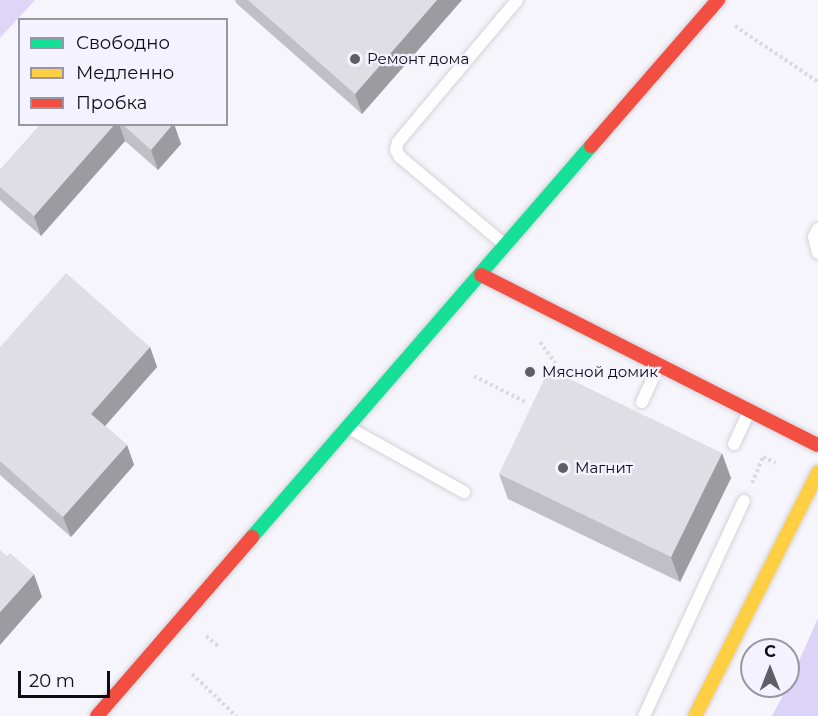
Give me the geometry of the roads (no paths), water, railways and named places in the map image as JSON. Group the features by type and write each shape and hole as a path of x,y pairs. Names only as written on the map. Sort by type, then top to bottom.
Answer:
{"street":[{"path":"97,716 718,0"},
{"path":"481,275 818,445"},
{"path":"695,716 818,471"}],"lane":[{"path":"506,246 396,150 398,142 517,0"},
{"path":"818,229 814,237 818,254"},
{"path":"642,402 660,365"},
{"path":"734,444 750,410"},
{"path":"348,427 464,492"},
{"path":"644,716 744,501"}],"place":[{"name":"Ремонт дома","path":"355,59"},
{"name":"Мясной домик","path":"530,372"},
{"name":"Магнит","path":"563,468"}]}
